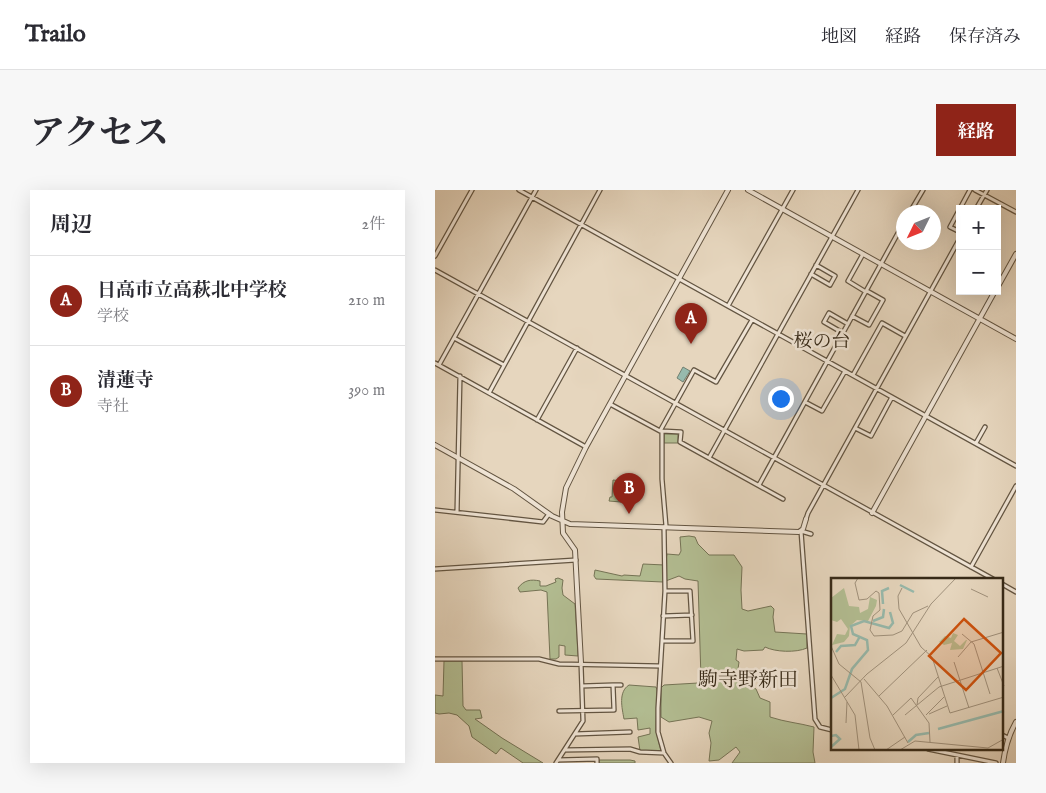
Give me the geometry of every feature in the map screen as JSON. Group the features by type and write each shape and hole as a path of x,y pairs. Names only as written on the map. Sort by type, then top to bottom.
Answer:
{"street":[{"path":"435,256 472,190"},
{"path":"519,190 1016,466"},
{"path":"439,365 536,190"},
{"path":"489,393 527,321 601,190"},
{"path":"557,761 583,721 575,550 563,533 562,512 566,488 625,375 729,190"},
{"path":"748,190 1016,339"},
{"path":"728,306 793,190"},
{"path":"709,458 858,190"},
{"path":"916,205 923,190"},
{"path":"962,205 970,190"},
{"path":"975,190 1016,212"},
{"path":"978,205 987,190"},
{"path":"956,215 950,226 956,230"},
{"path":"759,485 896,237"},
{"path":"831,730 820,727 815,719 801,531 823,485 956,245"},
{"path":"852,316 869,325 883,300 847,281 863,254"},
{"path":"1001,281 1016,254"},
{"path":"811,274 830,285 835,276 816,265"},
{"path":"435,270 991,578"},
{"path":"872,513 993,295"},
{"path":"843,332 824,322 829,313 848,324"},
{"path":"671,763 664,754 659,732 660,666 665,591 665,526 661,431 694,370 716,382 752,320"},
{"path":"853,375 882,323 905,336"},
{"path":"454,338 504,365"},
{"path":"537,420 577,348"},
{"path":"435,363 586,447"},
{"path":"805,402 823,411 845,370"},
{"path":"457,512 460,376"},
{"path":"855,428 871,436 892,397"},
{"path":"610,404 661,431 681,432 681,442 783,499"},
{"path":"976,443 985,427"},
{"path":"435,445 514,489 551,515 563,521 579,525 801,531 811,534"},
{"path":"971,567 1016,486"},
{"path":"435,510 543,522 551,515 562,512"},
{"path":"435,569 576,560"},
{"path":"1003,585 1016,592"},
{"path":"662,642 693,641 690,590 665,591"},
{"path":"663,616 692,615"},
{"path":"435,658 539,659 559,664 660,666"},
{"path":"559,711 614,710 613,685"},
{"path":"582,686 621,685"},
{"path":"1003,763 1008,738 1016,723"},
{"path":"575,734 629,732"},
{"path":"1003,736 1008,738"},
{"path":"564,750 630,749 640,752 664,754"},
{"path":"933,750 996,763"},
{"path":"957,755 957,763"},
{"path":"557,761 597,759 597,763"}],"shaded area":[{"path":"683,367 690,371 683,382 677,378"},
{"path":"664,434 678,434 678,443 664,443"},
{"path":"613,480 622,481 621,502 609,501 610,497 612,497"},
{"path":"680,537 695,537 698,544 709,555 734,555 742,567 742,609 748,611 771,606 774,609 775,632 807,634 807,648 802,650 786,651 765,647 763,650 744,651 737,649 736,660 739,662 734,677 739,681 751,683 751,686 756,689 760,698 770,702 770,717 814,727 813,752 815,763 732,763 740,752 736,747 719,760 709,761 711,743 709,733 712,721 699,717 669,722 661,717 661,688 664,685 698,683 701,679 698,581 679,576 663,582 596,579 594,576 595,570 622,576 640,576 643,564 665,565 667,554 679,555 681,551"},
{"path":"555,579 563,580 563,595 575,604 578,656 565,655 565,646 559,645 559,657 550,659 547,592 541,590 520,592 518,588 523,583 531,580 540,581 540,586 546,586 556,582"},
{"path":"444,661 462,661 463,706 466,710 480,710 482,718 475,719 543,763 523,763 501,748 496,754 472,737 469,726 457,715 435,713 435,695 443,696"},
{"path":"629,685 656,687 656,731 661,751 640,751 638,737 650,734 650,728 638,730 637,718 624,719 622,696"},
{"path":"599,760 630,760 635,761 635,763 599,763"}],"place":[{"name":"日高市立高萩北中学校","path":"691,344"},
{"name":"清蓮寺","path":"629,514"}],"district":[{"name":"桜の台","path":"822,340"},
{"name":"駒寺野新田","path":"748,679"}]}
